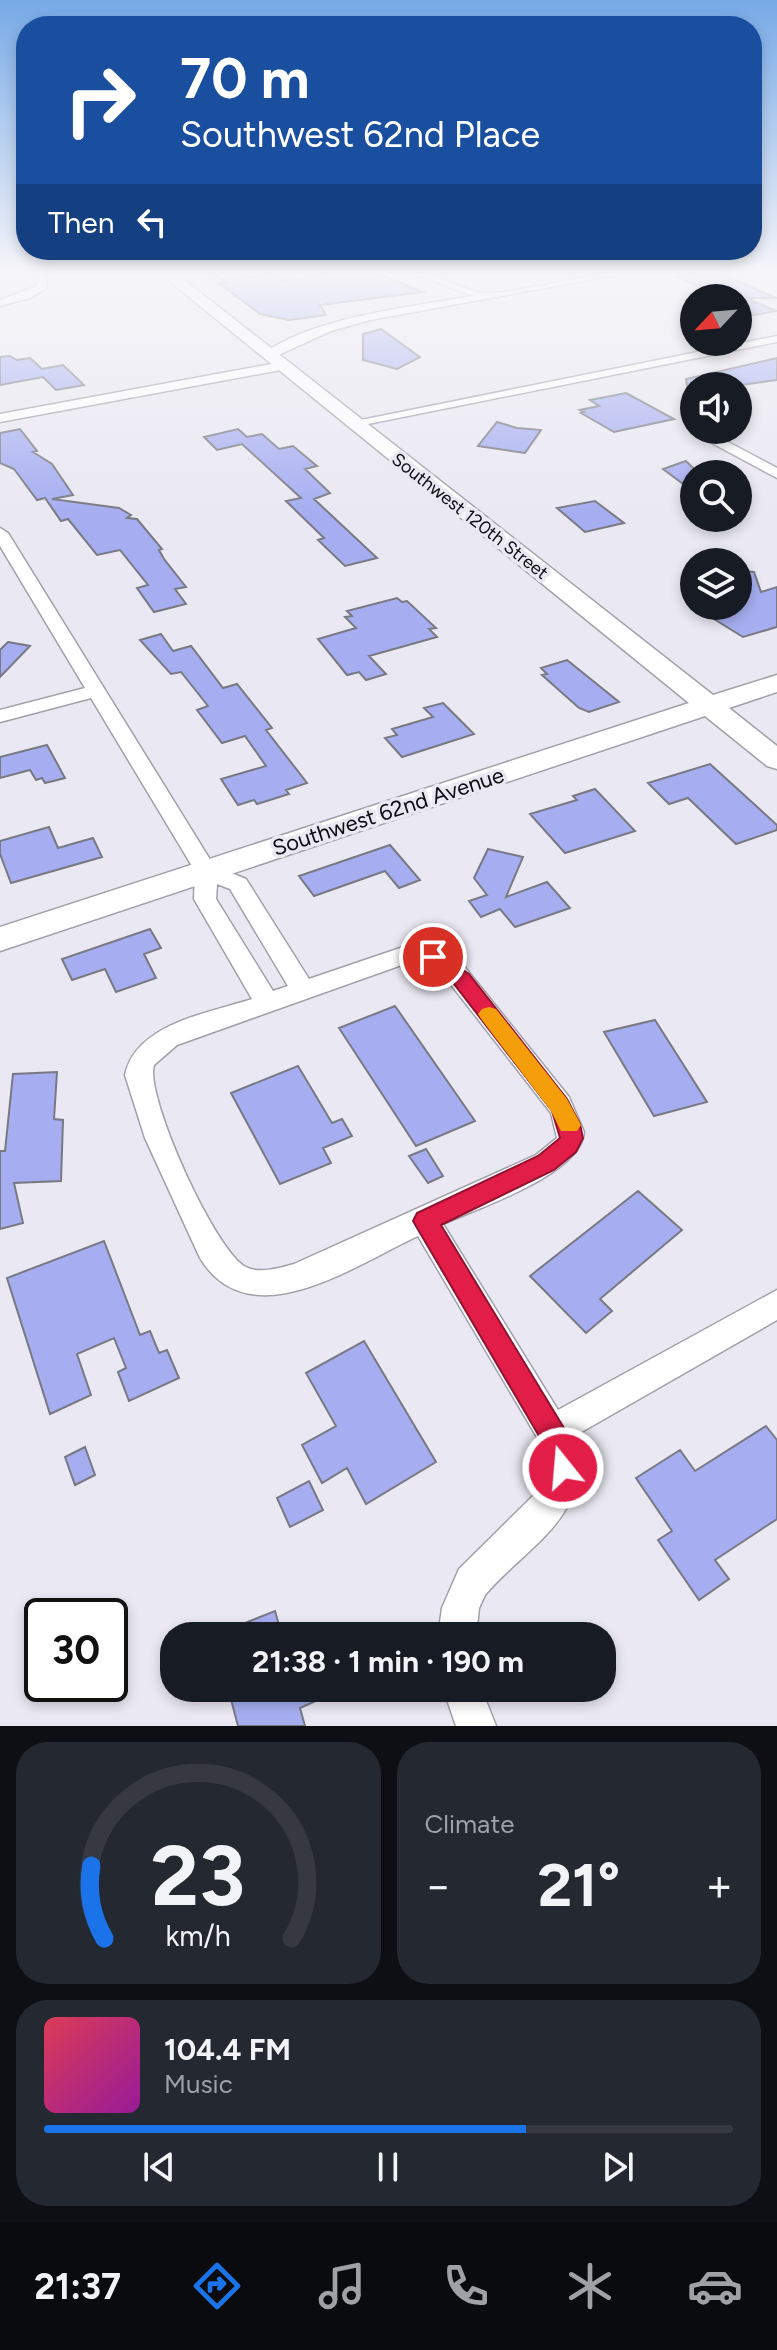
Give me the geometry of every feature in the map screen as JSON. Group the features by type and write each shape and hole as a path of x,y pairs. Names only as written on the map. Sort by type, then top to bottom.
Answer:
{"street":[{"name":"Southwest 120th Street","path":"263,352 777,760"},
{"path":"0,418 275,361 292,352"},
{"path":"353,423 714,352"},
{"path":"724,444 777,474"},
{"path":"0,533 206,871 205,899 267,1002"},
{"name":"Southwest 62nd Avenue","path":"0,939 777,683"},
{"path":"0,716 98,690"},
{"path":"206,871 238,884 302,988"},
{"path":"409,953 433,957 461,979 560,1105 572,1138 568,1145 546,1163 298,1277 259,1284 241,1281 218,1261 204,1234 141,1095 141,1063 155,1046 168,1038 302,988 394,956 409,953"},
{"path":"425,1221 560,1448 560,1489 546,1512 472,1582 462,1603 459,1622"},
{"path":"552,1431 777,1304"},
{"path":"467,1702 476,1726"}],"building":[{"path":"363,352 412,352 420,357 397,369 363,360"},
{"path":"10,356 17,360 30,358 42,369 63,365 84,385 56,390 43,377 0,385 0,357"},
{"path":"777,358 777,380 752,383 752,372 716,372"},
{"path":"626,393 674,419 614,432 581,413 584,412 580,410 599,406 590,400"},
{"path":"497,422 541,430 525,453 478,446"},
{"path":"20,429 37,451 33,452 52,464 73,495 52,499 119,508 131,515 127,518 137,519 162,549 159,550 164,559 186,587 175,589 186,604 154,612 137,588 148,585 120,550 97,555 68,519 61,521 45,498 37,500 14,469 0,463 0,433"},
{"path":"238,429 247,437 262,434 279,449 293,446 317,466 305,469 330,493 314,499 377,558 345,566 318,540 324,538 286,501 301,498 242,444 217,450 204,437"},
{"path":"680,463 680,482 663,469"},
{"path":"595,501 624,523 585,532 557,508"},
{"path":"754,572 761,592 777,587 777,627 743,637 716,620 752,620"},
{"path":"397,598 407,601 436,628 429,629 437,637 369,656 386,674 366,680 359,672 347,675 318,639 356,628 345,617 352,616 347,611"},
{"path":"161,634 173,651 191,646 223,688 237,684 272,728 266,730 307,783 286,790 289,794 257,804 254,800 238,805 221,779 266,766 245,736 222,743 197,710 208,706 181,672 171,674 140,640"},
{"path":"8,642 30,646 0,677 0,650"},
{"path":"567,660 619,702 589,712 579,708 542,675 547,674 541,668"},
{"path":"443,703 474,734 402,757 385,738 397,735 392,729 433,717 424,708"},
{"path":"47,745 65,778 45,783 42,778 36,780 30,770 0,778 0,757"},
{"path":"710,764 777,825 777,830 736,844 688,798 669,804 648,783"},
{"path":"595,789 635,831 565,853 530,814 577,800 573,796"},
{"path":"49,827 58,848 93,838 102,857 11,883 0,854 0,841"},
{"path":"390,845 420,880 399,888 385,871 314,896 299,876"},
{"path":"488,849 523,857 506,897 547,882 570,908 515,927 500,909 481,917 469,901 487,895 474,878"},
{"path":"150,929 161,948 144,954 156,978 116,992 105,969 72,980 62,959"},
{"path":"395,1006 475,1121 416,1146 339,1028"},
{"path":"655,1020 707,1102 654,1116 604,1032"},
{"path":"298,1066 332,1123 342,1119 352,1136 323,1148 331,1163 280,1184 231,1093"},
{"path":"57,1072 54,1119 63,1120 61,1181 14,1183 23,1223 0,1229 0,1151 5,1151 13,1074"},
{"path":"426,1149 443,1176 428,1183 409,1156"},
{"path":"638,1191 682,1230 600,1299 612,1311 586,1333 530,1276"},
{"path":"104,1241 140,1335 150,1331 159,1353 167,1350 179,1378 129,1401 118,1372 126,1368 114,1338 77,1354 91,1395 50,1414 7,1278"},
{"path":"364,1341 436,1462 366,1504 347,1468 322,1483 302,1445 336,1426 306,1373"},
{"path":"766,1426 777,1440 777,1519 715,1560 729,1579 699,1600 658,1540 672,1531 636,1478 680,1450 695,1471"},
{"path":"85,1447 95,1475 75,1485 65,1457"},
{"path":"309,1481 323,1510 290,1527 277,1498"},
{"path":"275,1611 278,1622 248,1622"},
{"path":"232,1702 314,1702 300,1708 305,1726 238,1726"}],"slow traffic":[{"path":"489,1014 560,1105 569,1125"}],"route":[{"path":"433,957 445,963 461,979 560,1105 569,1124 572,1138 559,1155 425,1221 552,1431 560,1448 563,1468"}]}
